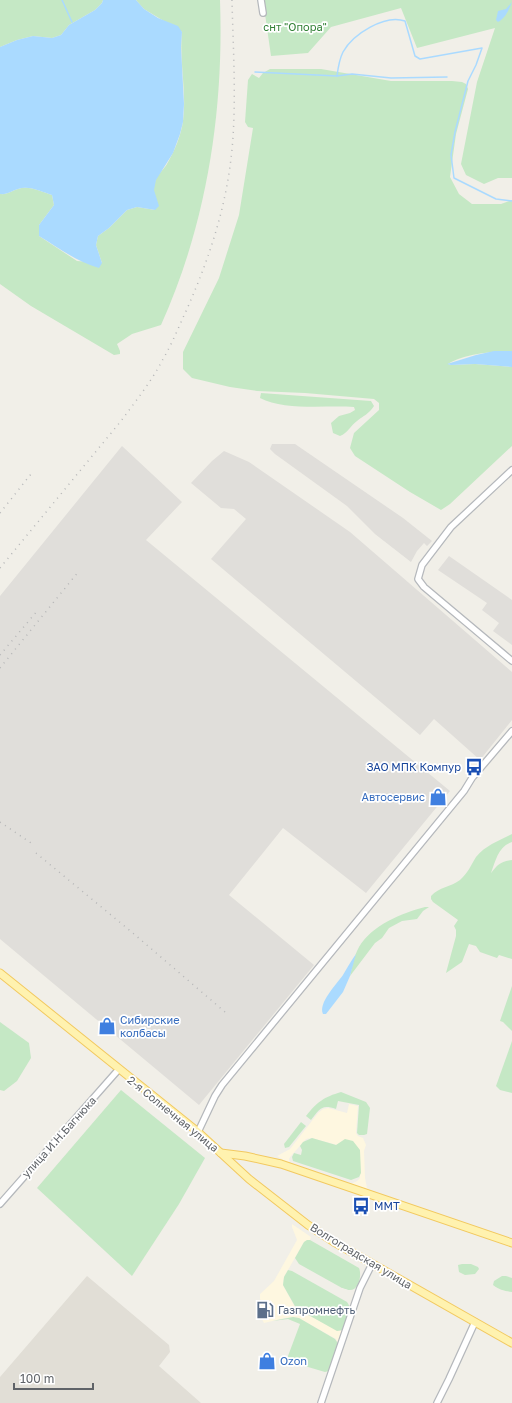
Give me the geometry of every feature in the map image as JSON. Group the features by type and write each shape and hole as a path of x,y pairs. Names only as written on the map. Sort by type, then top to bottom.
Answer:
{"main road":[{"name":"2-я Солнечная улица","path":"0,973 198,1132 221,1153 245,1156 281,1164 512,1243"},
{"name":"Волгоградская улица","path":"221,1153 249,1179 308,1225 334,1242 512,1343"}],"street":[{"path":"261,0 263,13"},
{"path":"512,470 451,527 422,565 418,579 424,587 512,661"},
{"path":"198,1132 215,1096 222,1085 512,731"},
{"name":"улица И.Н.Багнюка","path":"0,1204 119,1070"},
{"path":"321,1403 360,1288 372,1264"},
{"path":"437,1403 475,1322"}],"shaded area":[{"path":"272,444 295,444 403,518 432,541 427,546 424,543 417,551 411,562 375,534 347,506 275,454 270,449"},
{"path":"122,446 182,502 146,540 450,791 366,893 283,828 229,895 314,965 199,1105 0,939 0,596"},
{"path":"224,451 249,462 350,532 512,672 512,720 480,760 434,719 420,735 211,559 246,519 234,509 221,508 191,483"},
{"path":"449,556 512,600 512,645 493,631 499,623 482,610 487,603 438,570"},
{"path":"349,1104 358,1106 356,1133 358,1136 363,1138 366,1145 364,1151 365,1178 367,1188 371,1191 351,1184 360,1178 360,1151 311,1138 306,1139 291,1156 289,1159 290,1164 277,1156 290,1149 318,1113 323,1109 328,1108 347,1113"},
{"path":"292,1224 311,1237 310,1240 304,1242 284,1277 283,1285 296,1309 339,1331 343,1330 338,1343 336,1339 299,1318 285,1318 264,1323 256,1308 263,1304 260,1299 260,1294 274,1281 297,1240"},
{"path":"87,1276 169,1345 170,1352 159,1366 201,1403 0,1403 0,1377"}],"green space":[{"path":"0,0 103,0 95,10 69,25 61,35 52,38 33,36 17,40 0,47"},
{"path":"136,0 220,0 219,83 215,125 201,207 177,286 161,325 132,334 117,344 120,354 114,355 31,306 0,284 0,194 27,188 52,195 54,205 39,225 39,236 77,261 102,263 96,245 98,236 109,228 127,210 137,207 155,210 154,186 156,179 167,164 175,149 183,121 184,99 181,54 182,32 144,9"},
{"name":"снт \"Опора\"","path":"263,0 512,0 512,178 498,178 484,184 466,175 461,164 477,82 495,28 417,48 401,8 331,27 308,53 271,56"},
{"path":"270,69 321,69 391,81 452,81 466,84 468,89 456,134 450,177 459,194 472,204 501,204 512,200 512,351 488,352 470,355 448,364 475,364 512,367 512,446 450,504 441,510 410,492 355,456 350,448 354,433 379,410 379,403 374,399 305,393 257,391 230,387 192,378 183,369 183,352 219,278 239,215 253,128 248,127 245,122 248,80 252,74 259,78 263,73"},
{"path":"261,393 371,401 374,406 368,413 340,436 333,433 331,423 339,416 355,410 354,407 306,407 281,405 260,398"},
{"path":"512,834 512,842 507,844 501,851 496,859 491,873 499,864 512,860 512,959 499,955 497,958 480,952 476,946 469,944 462,962 446,973 456,936 454,926 458,920 433,902 431,896 460,880 476,857 484,849"},
{"path":"429,907 423,911 417,919 402,921 389,928 382,938 375,943 350,976 357,950 372,932 397,916"},
{"path":"512,986 512,1031 500,1021"},
{"path":"0,1022 29,1043 31,1058 17,1081 4,1091 0,1090"},
{"path":"512,1041 512,1093 500,1090 496,1086"},
{"path":"121,1090 205,1158 179,1204 132,1276 37,1188"},
{"path":"341,1092 366,1102 370,1108 367,1134 359,1135 357,1133 359,1105 338,1101 336,1109 327,1107 321,1108 311,1120 306,1116 321,1101"},
{"path":"301,1122 306,1126 289,1147 285,1148 284,1144"},
{"path":"312,1138 336,1145 345,1139 353,1141 360,1150 361,1173 359,1177 351,1180 293,1161 292,1157 294,1153 301,1155 302,1150 300,1146 303,1142"},
{"path":"310,1240 359,1268 360,1278 355,1288 349,1290 342,1288 299,1264 295,1258 304,1242"},
{"path":"471,1264 479,1269 475,1274 465,1275 459,1272 458,1265"},
{"path":"288,1270 347,1302 350,1307 343,1330 337,1331 296,1308 283,1285 284,1277"},
{"path":"502,1276 512,1278 512,1292 504,1291 493,1285 494,1281"},
{"path":"293,1317 299,1318 335,1339 339,1345 329,1371 325,1372 291,1362 288,1359 300,1324 288,1319 272,1321"}],"water":[{"path":"103,0 136,0 144,9 158,18 178,26 182,32 181,47 184,104 183,122 173,153 156,180 154,190 159,206 155,210 137,207 127,210 109,228 98,236 96,245 102,263 99,268 61,250 39,236 39,225 54,205 52,195 27,188 0,194 0,47 17,40 33,36 52,38 61,35 69,25 95,10"},
{"path":"512,2 505,16 498,22 496,20 498,11 506,9"},
{"path":"494,351 512,351 512,367 475,364 447,364 476,355"},
{"path":"356,954 350,976 343,992 326,1014 323,1014 322,1010 325,999 343,975"}],"waterway":[{"path":"62,0 72,22"},
{"path":"337,76 338,67 343,52 348,45 362,32 388,20 405,21 415,56 420,59 482,48 468,81 455,132 451,155 454,178 496,199 512,201"},
{"path":"255,72 337,76 352,74 391,78 447,77"}],"railway":[{"path":"0,568 121,421 143,392 158,369 169,348 196,288 218,224 228,182 231,160 234,103 232,0"},
{"path":"0,513 31,474"},
{"path":"0,668 79,571"},
{"path":"0,655 38,610"},
{"path":"0,822 31,843"},
{"path":"36,853 225,1012"}],"place":[{"name":"ЗАО МПК Компур","path":"474,767"},
{"name":"Автосервис","path":"438,797"},
{"name":"Сибирские колбасы","path":"107,1026"},
{"name":"ММТ","path":"361,1206"},
{"name":"Газпромнефть","path":"265,1310"},
{"name":"Ozon","path":"267,1361"}]}
